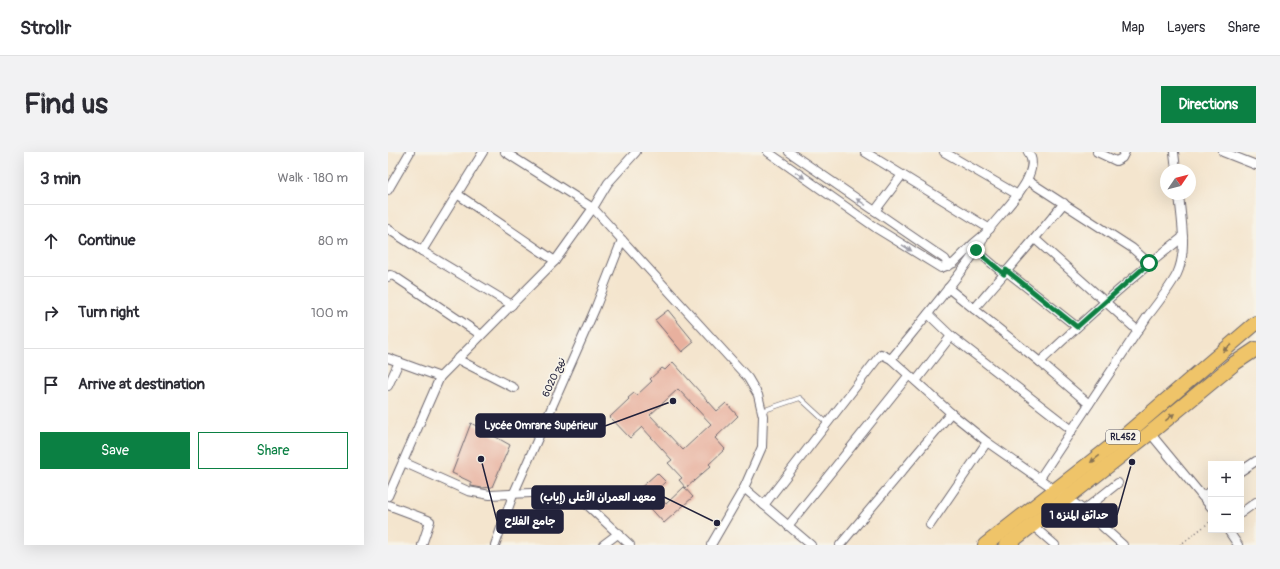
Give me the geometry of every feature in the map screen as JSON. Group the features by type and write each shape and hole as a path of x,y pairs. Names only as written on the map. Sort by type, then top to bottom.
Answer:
{"highway":[{"name":"RL452","path":"985,545 1055,489 1123,438 1255,324"},
{"name":"RL452","path":"1007,545 1150,433 1235,363 1256,349"},
{"path":"1235,363 1256,358"}],"street":[{"path":"388,190 410,152"},
{"path":"422,251 483,152"},
{"path":"505,152 593,208 748,378 758,395 763,416 762,447 744,488 711,545"},
{"path":"388,496 390,485 403,462 440,378 555,261 593,208 608,183 636,152"},
{"path":"789,152 945,259 949,266"},
{"path":"865,152 902,174 988,231"},
{"path":"944,152 1018,194"},
{"path":"891,359 928,314 976,250 988,231 1018,194 1027,180 1032,165 1032,159 1028,152"},
{"path":"1097,152 1116,161 1122,158 1125,152"},
{"path":"1174,152 1175,164"},
{"path":"1224,152 1256,166"},
{"path":"772,153 876,228 941,268 954,263 988,231"},
{"path":"874,211 902,174"},
{"path":"1027,180 1132,248 1149,263"},
{"path":"457,194 555,261"},
{"path":"1040,478 1138,330 1164,295 1177,273 1181,261 1183,237 1180,200"},
{"path":"974,309 1064,203"},
{"path":"388,229 512,305"},
{"path":"1040,362 1149,263 1183,237"},
{"path":"1035,239 1138,330"},
{"name":"نهج 6020","path":"495,545 513,495 595,309 622,240"},
{"path":"976,250 1077,327"},
{"path":"388,277 394,276 481,336"},
{"path":"948,288 1040,362 1088,404"},
{"path":"928,314 951,336 1072,430"},
{"path":"916,381 951,336"},
{"path":"764,505 880,354 882,354 891,359 908,376 916,381 951,413 987,442 1067,497 1123,545"},
{"path":"388,358 440,378"},
{"path":"457,359 514,388"},
{"path":"388,386 399,362"},
{"path":"788,526 908,376"},
{"path":"840,545 951,413"},
{"path":"1150,433 1208,503"},
{"path":"930,525 987,442"},
{"path":"1244,469 1256,461"},
{"path":"403,462 468,491 490,495 559,493 582,500 630,545"},
{"path":"1084,510 1118,483"},
{"path":"744,488 811,545"},
{"path":"1202,496 1208,493"},
{"path":"1244,511 1256,502"},
{"path":"388,505 430,521 422,545"},
{"path":"1032,525 1055,545"},
{"path":"1230,533 1238,545"},
{"path":"603,545 619,534"}],"lane":[{"path":"762,411 800,398 827,423"}],"path":[{"path":"1180,545 1208,523"}],"building":[{"path":"668,310 694,342 682,352 655,320"},
{"path":"673,362 717,411 726,403 738,416 715,438 725,449 709,464 711,466 686,488 679,480 682,478 668,463 672,460 642,427 630,438 610,417 629,399 628,398 634,393 637,395 652,381 650,379 662,368 665,370","holes":["678,389 711,424 683,450 650,415"]},
{"path":"471,423 510,445 492,487 482,488 471,486 471,482 452,473"},
{"path":"657,473 666,482 655,492 666,504 684,487 693,497 664,523 636,492"}],"place":[{"name":"Lycée Omrane Supérieur","path":"673,401"},
{"name":"جامع الفلاح","path":"481,459"},
{"name":"حدائق المنزه 1","path":"1132,462"},
{"name":"معهد العمران الأعلى (إياب)","path":"717,523"}],"route":[{"path":"976,250 1004,274 1006,270 1077,327 1149,263"}]}
